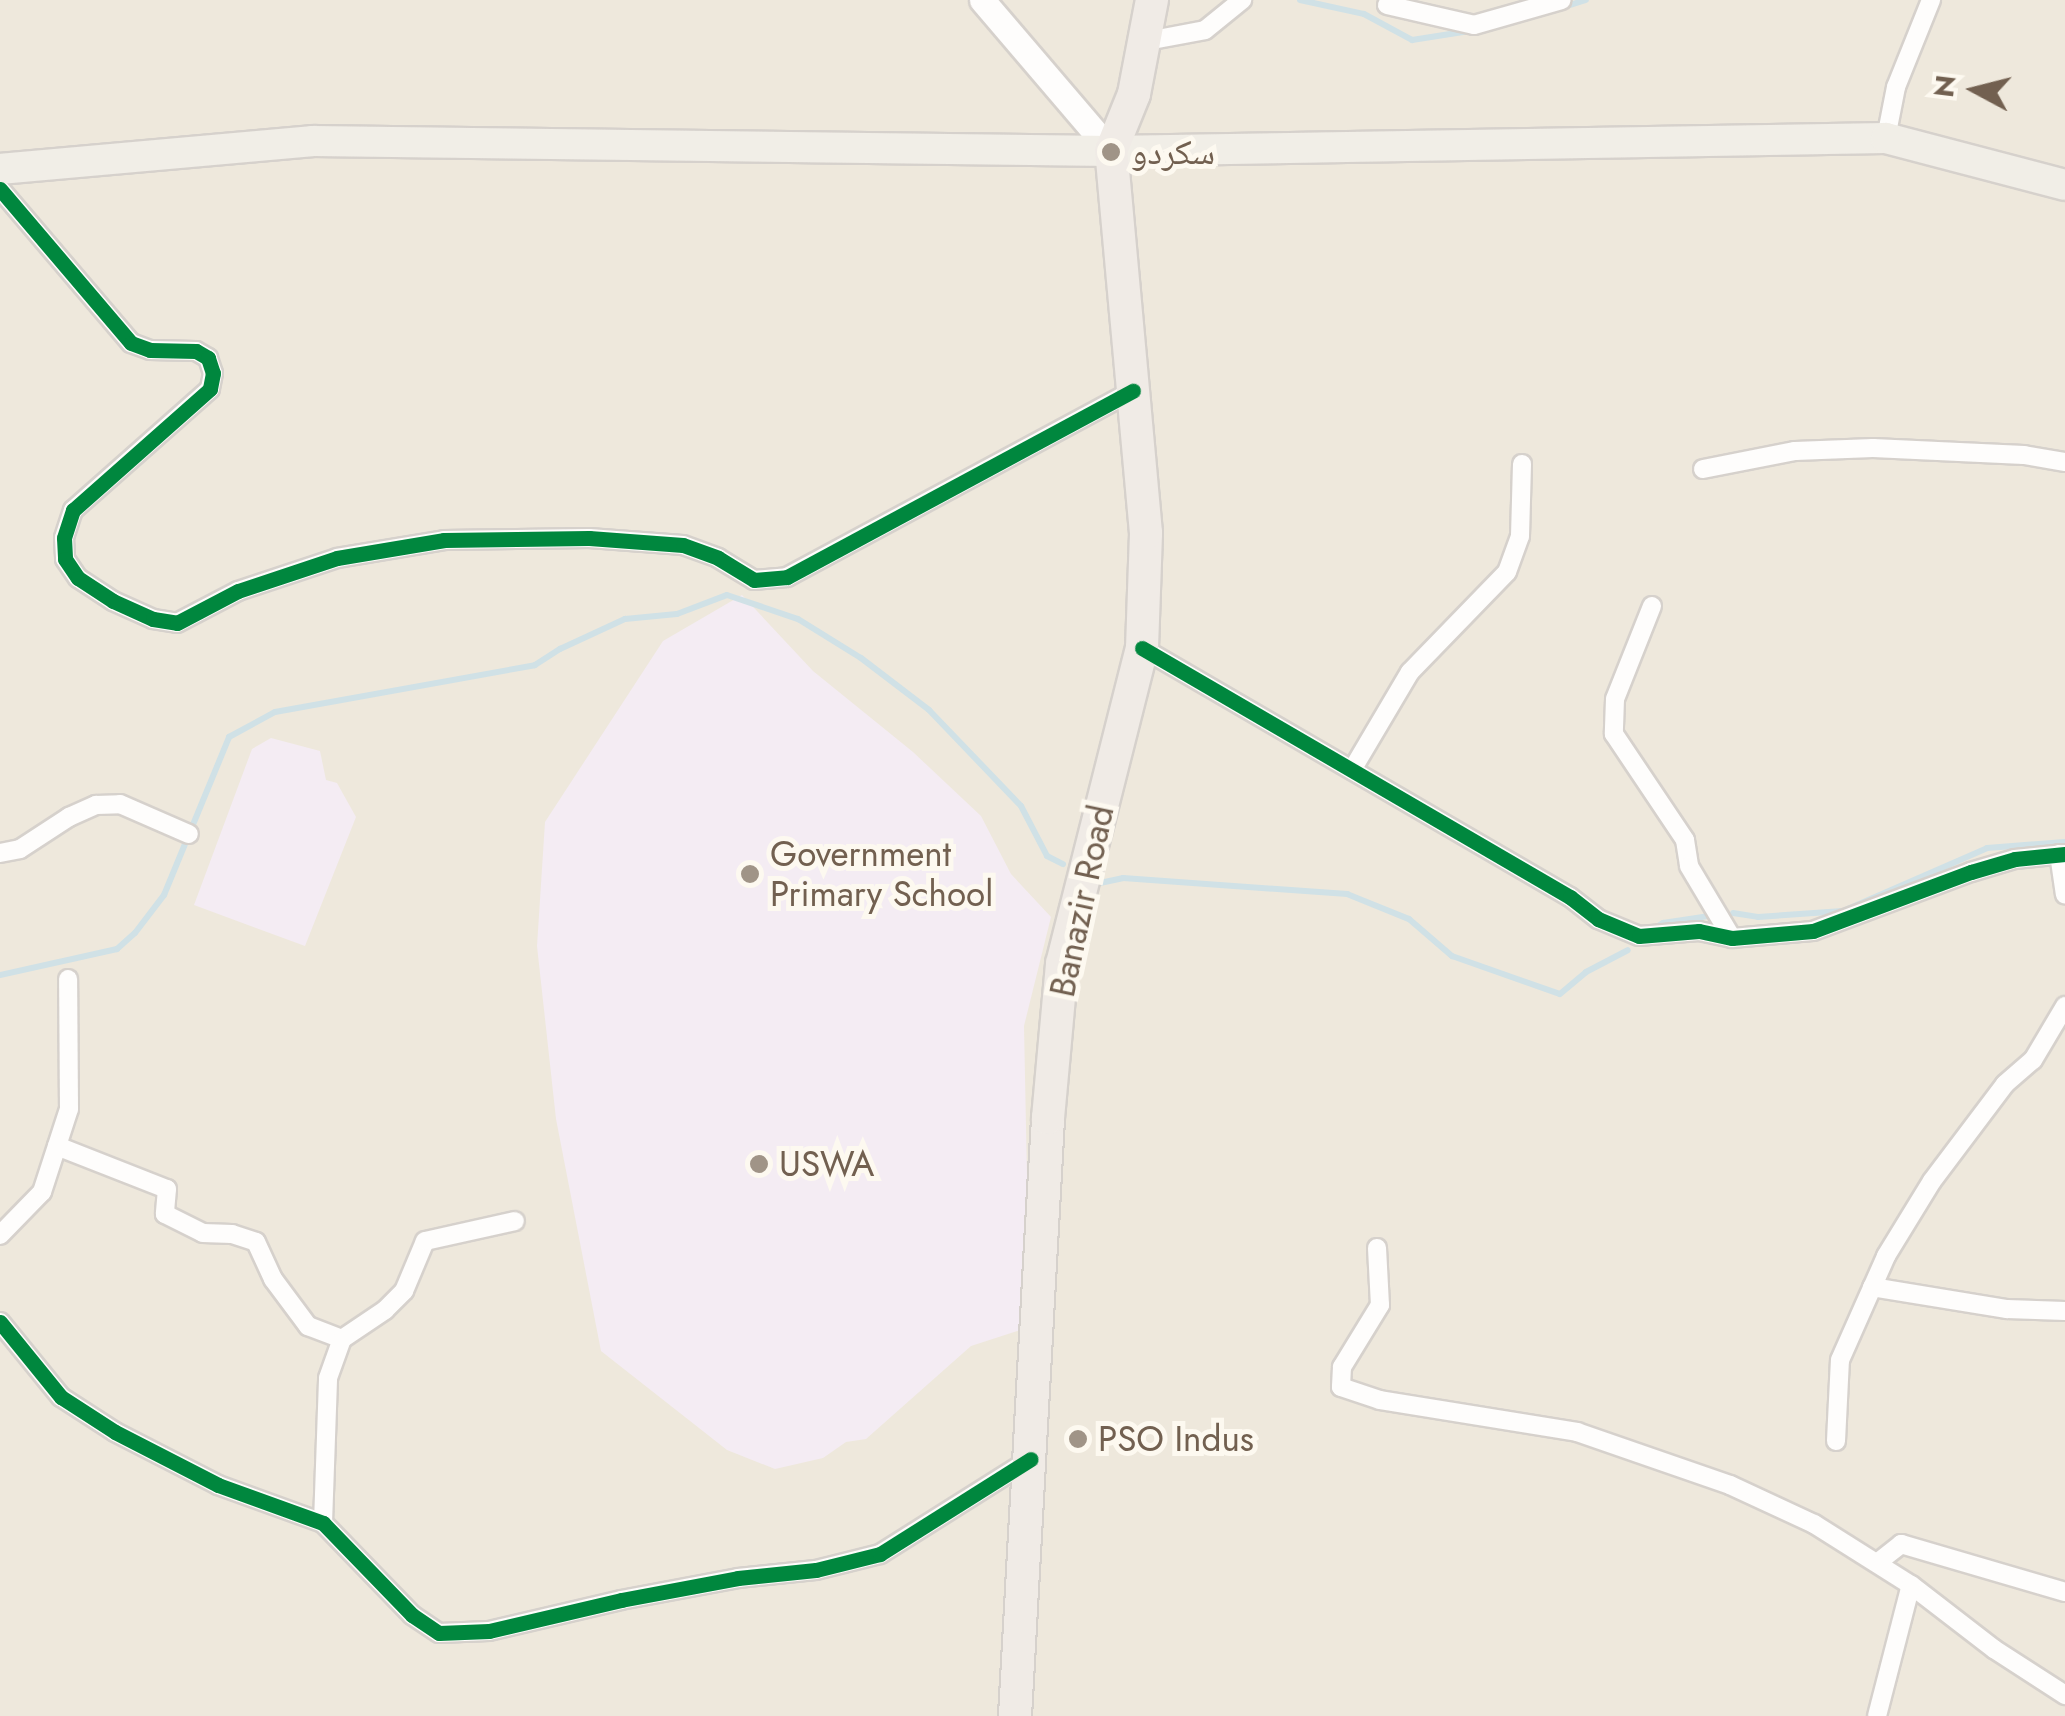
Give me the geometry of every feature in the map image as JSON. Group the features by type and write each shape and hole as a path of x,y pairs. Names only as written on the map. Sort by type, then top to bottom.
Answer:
{"highway":[{"path":"1110,152 1134,94 1152,0"},
{"name":"Banazir Road","path":"1015,1716 1048,1118 1062,964 1142,648 1146,534 1110,152"}],"main road":[{"path":"982,0 1110,152"},
{"path":"0,169 313,141 1110,152 1886,138 2065,184"}],"street":[{"path":"1147,42 1205,30 1242,0"},
{"path":"1387,5 1474,25 1562,0"},
{"path":"1886,138 1896,87 1931,0"},
{"path":"0,189 131,344 150,350 196,350 208,358 213,373 210,389 73,510 64,538 65,559 78,578 112,601 153,619 177,623 238,591 337,558 444,540 589,538 683,544 718,558 754,580 786,577 1133,391"},
{"path":"1703,469 1795,451 1856,448 2024,455 2065,462"},
{"path":"1352,770 1410,672 1507,572 1520,536 1522,464"},
{"path":"1652,606 1614,700 1614,734 1685,840 1689,866 1732,938"},
{"path":"1142,648 1621,931 1660,937 1699,930 1732,938 1833,927 1938,883 2015,859 2062,854 2065,895"},
{"path":"0,853 20,850 69,817 96,805 120,804 190,834"},
{"path":"0,1235 42,1192 70,1109 68,979"},
{"path":"1836,1442 1840,1360 1872,1287 1932,1181 2004,1084 2033,1060 2065,1006"},
{"path":"58,1146 167,1188 165,1214 203,1233 232,1234 256,1242 273,1279 308,1326 342,1339"},
{"path":"323,1522 328,1378 342,1339 385,1310 404,1291 425,1241 516,1221"},
{"path":"1377,1248 1380,1305 1342,1367 1341,1388 1380,1400 1578,1432 1662,1460 1814,1524 1911,1584 1994,1649 2065,1695"},
{"path":"1872,1287 2008,1310 2065,1312"},
{"path":"0,1322 61,1396 114,1432 218,1485 323,1522 412,1615 440,1632 489,1631 621,1600 738,1578 816,1570 880,1554 1031,1459"},
{"path":"1877,1563 1901,1544 2065,1592"},
{"path":"1877,1716 1911,1584"}],"shaded area":[{"path":"0,0 2065,0 2065,1716 0,1716"},
{"path":"742,595 813,671 913,752 981,816 1011,874 1051,917 1024,1026 1030,1327 971,1346 866,1439 846,1442 823,1458 775,1469 727,1450 601,1351 556,1119 537,946 545,822 663,641"},
{"path":"271,738 320,751 326,780 337,783 356,817 305,946 194,905 252,749"}],"waterway":[{"path":"1300,0 1364,14 1412,40 1469,31"},
{"path":"1564,7 1586,0"},
{"path":"0,975 117,949 135,933 164,895 229,737 275,712 535,665 625,619 677,614 727,595 798,619 861,658 929,710 1021,806 1047,856 1063,864"},
{"path":"1733,913 1758,917 1843,911 1987,848 2065,842"},
{"path":"1100,883 1123,878 1347,894 1409,919 1452,956 1560,994 1586,972 1628,950"},
{"path":"1653,929 1663,923 1709,916"}],"cycle path":[{"path":"0,189 131,343 150,350 196,351 208,358 213,373 210,389 73,510 64,538 65,559 78,578 113,601 153,619 177,623 238,591 337,558 444,540 589,538 683,545 718,558 754,580 787,577 1133,391"},
{"path":"1142,648 1570,897 1598,919 1639,936 1699,931 1732,938 1813,931 1971,872 2015,859 2065,854"},
{"path":"0,1322 61,1397 115,1432 218,1485 323,1523 412,1615 439,1633 489,1631 621,1600 738,1578 816,1570 880,1554 1031,1459"}],"place":[{"name":"سکردو","path":"1111,152"},
{"name":"Government Primary School","path":"750,874"},
{"name":"USWA","path":"759,1164"},
{"name":"PSO Indus","path":"1078,1439"}]}
